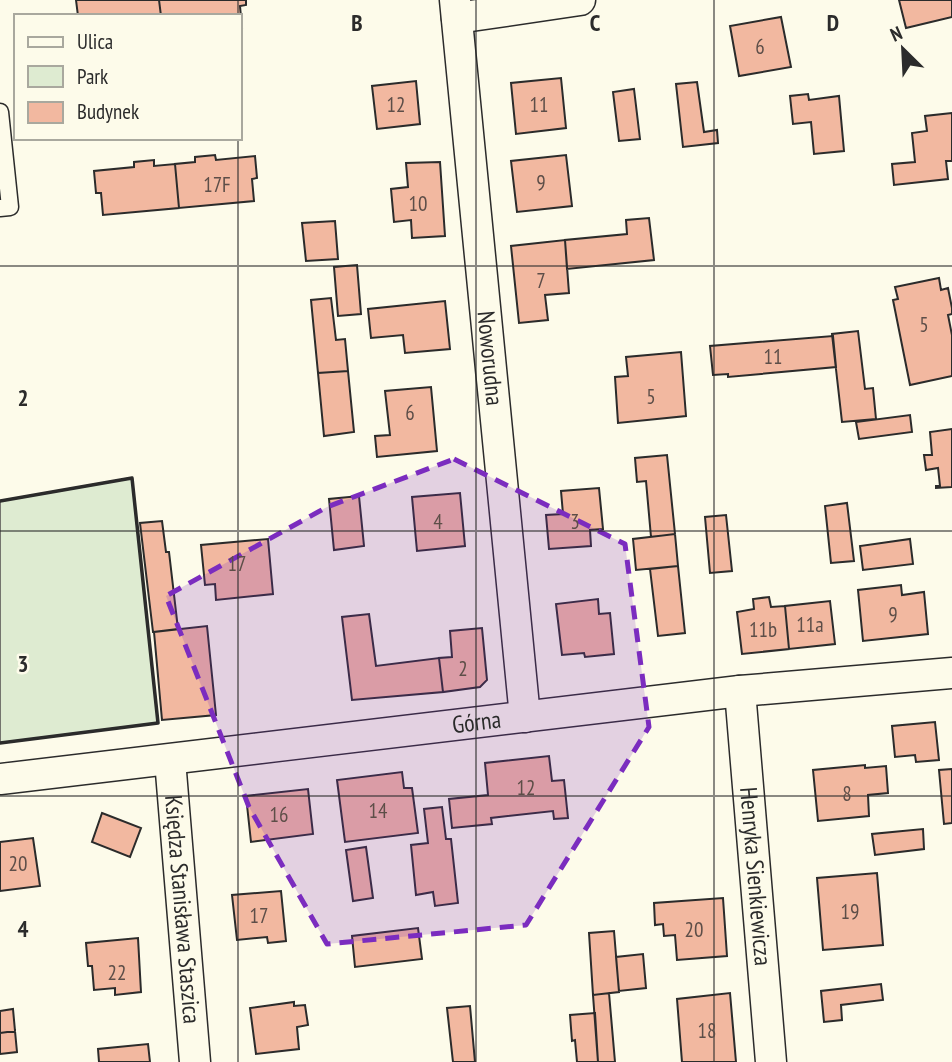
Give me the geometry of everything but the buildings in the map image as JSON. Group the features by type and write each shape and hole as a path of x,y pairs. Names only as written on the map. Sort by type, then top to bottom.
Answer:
{"street":[{"path":"456,9 580,0"},
{"name":"Noworudna","path":"456,9 525,717"},
{"name":"Górna","path":"0,779 740,691 952,673"},
{"name":"Henryka Sienkiewicza","path":"740,691 771,1062"},
{"name":"Księdza Stanisława Staszica","path":"170,760 195,1062"}],"lane":[{"path":"0,112 10,207 0,208"}],"highlighted area":[{"path":"454,459 625,544 649,727 526,925 327,944 249,807 166,596 327,507"}],"green space":[{"path":"132,478 158,723 0,743 0,501"}],"wall":[{"path":"0,501 132,478 158,723 0,743"}]}
